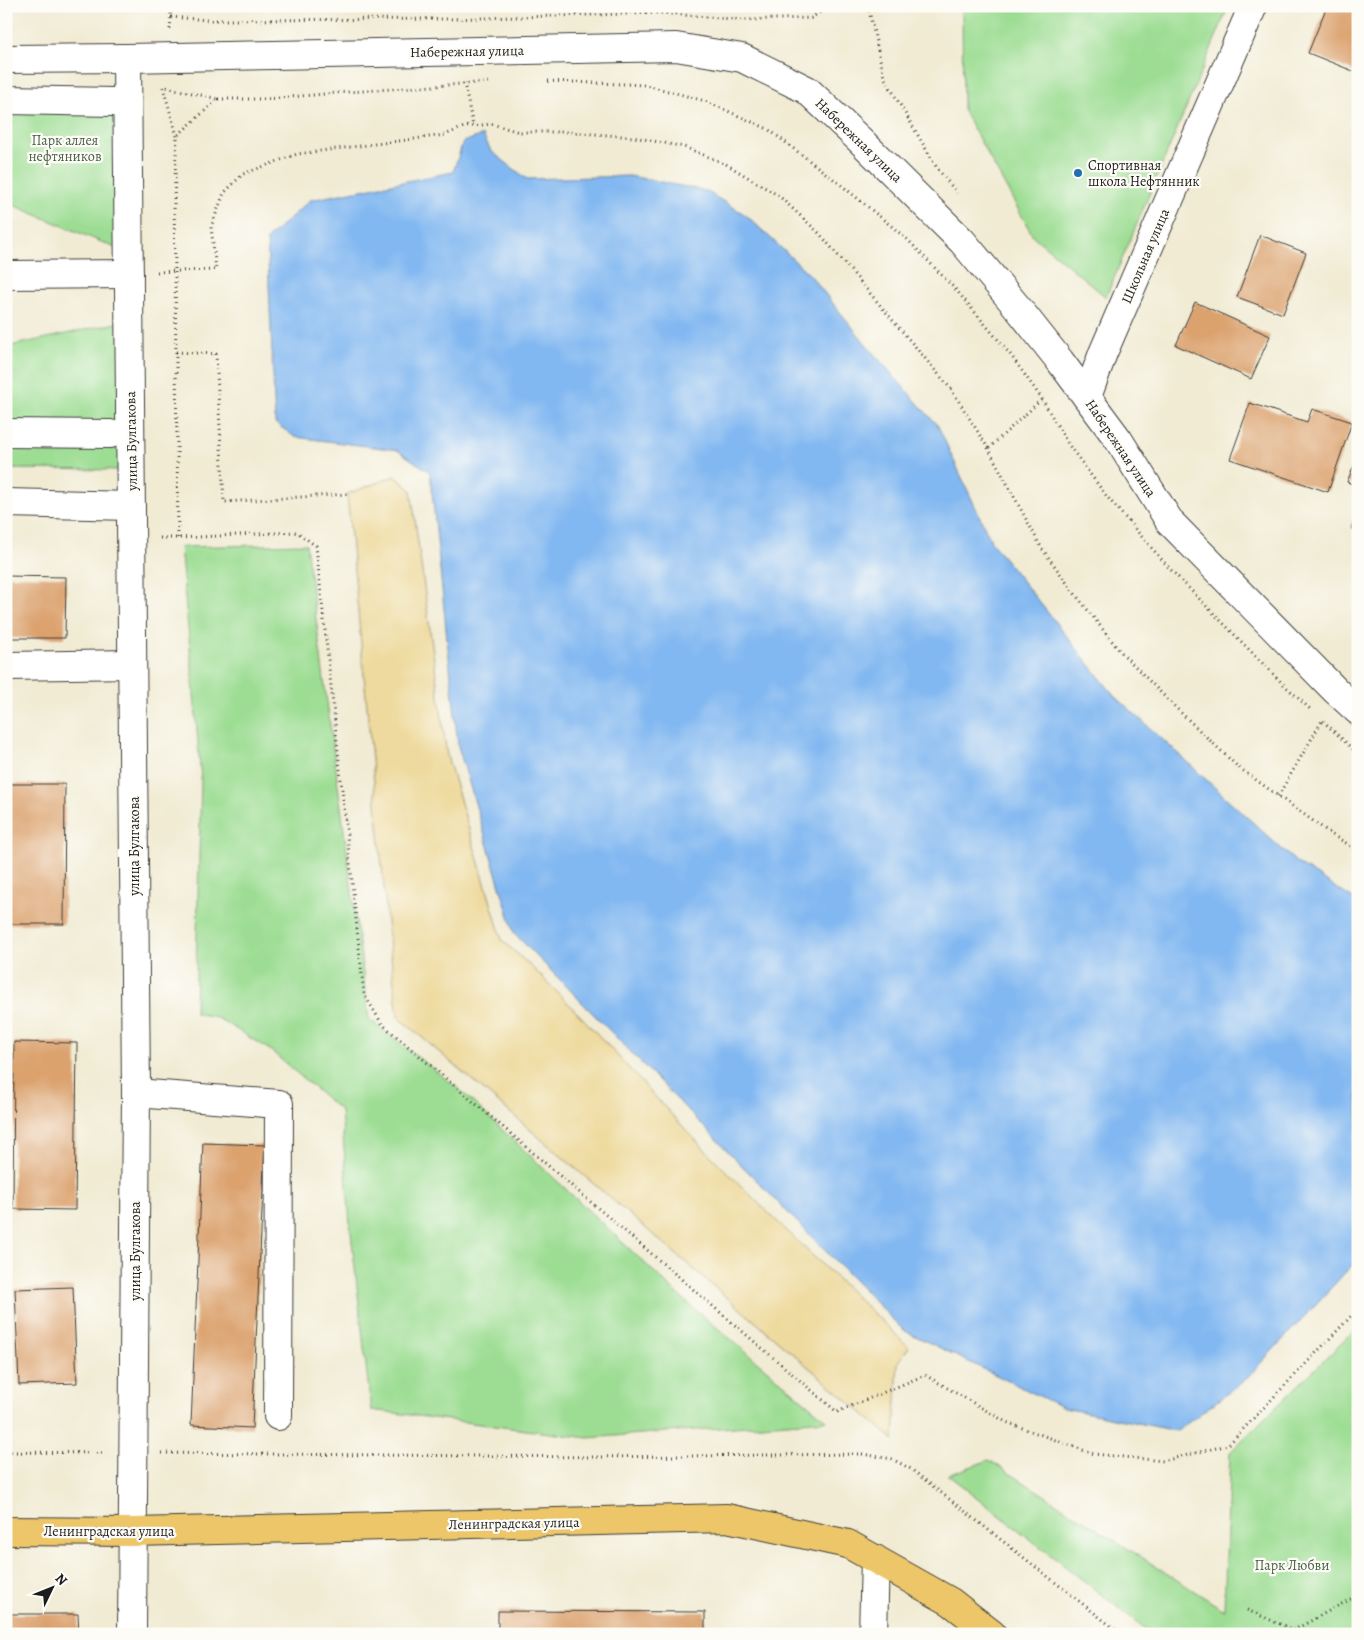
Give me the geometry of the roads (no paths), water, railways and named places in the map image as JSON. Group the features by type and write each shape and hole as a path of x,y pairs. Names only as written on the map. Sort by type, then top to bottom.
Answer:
{"main road":[{"name":"Ленинградская улица","path":"6,1531 133,1532 727,1518 848,1544 951,1602 992,1634"}],"street":[{"name":"Школьная улица","path":"1087,397 1103,353 1253,6"},
{"name":"Набережная улица","path":"6,59 676,47 742,58 807,90 962,240 1018,308 1118,439 1170,522 1336,692 1358,711"},
{"name":"улица Булгакова","path":"127,58 136,1093 132,1634"},
{"path":"6,100 114,102"},
{"path":"6,275 129,274"},
{"path":"6,434 110,434"},
{"path":"6,503 131,506"},
{"path":"6,666 132,664"},
{"path":"136,1093 279,1104 278,1416"},
{"path":"873,1634 875,1559"}],"water":[{"path":"483,135 491,151 527,179 630,176 706,191 746,215 810,275 874,354 938,426 992,543 1113,694 1297,863 1358,902 1358,1259 1245,1380 1177,1431 1064,1408 903,1330 514,933 458,746 430,472 397,450 295,437 275,423 267,239 310,200 453,172 463,142"}],"place":[{"name":"Спортивная школа Нефтянник","path":"1078,173"}],"park label":[{"name":"Парк аллея нефтяников","path":"65,148"},
{"name":"Парк Любви","path":"1292,1565"}]}
